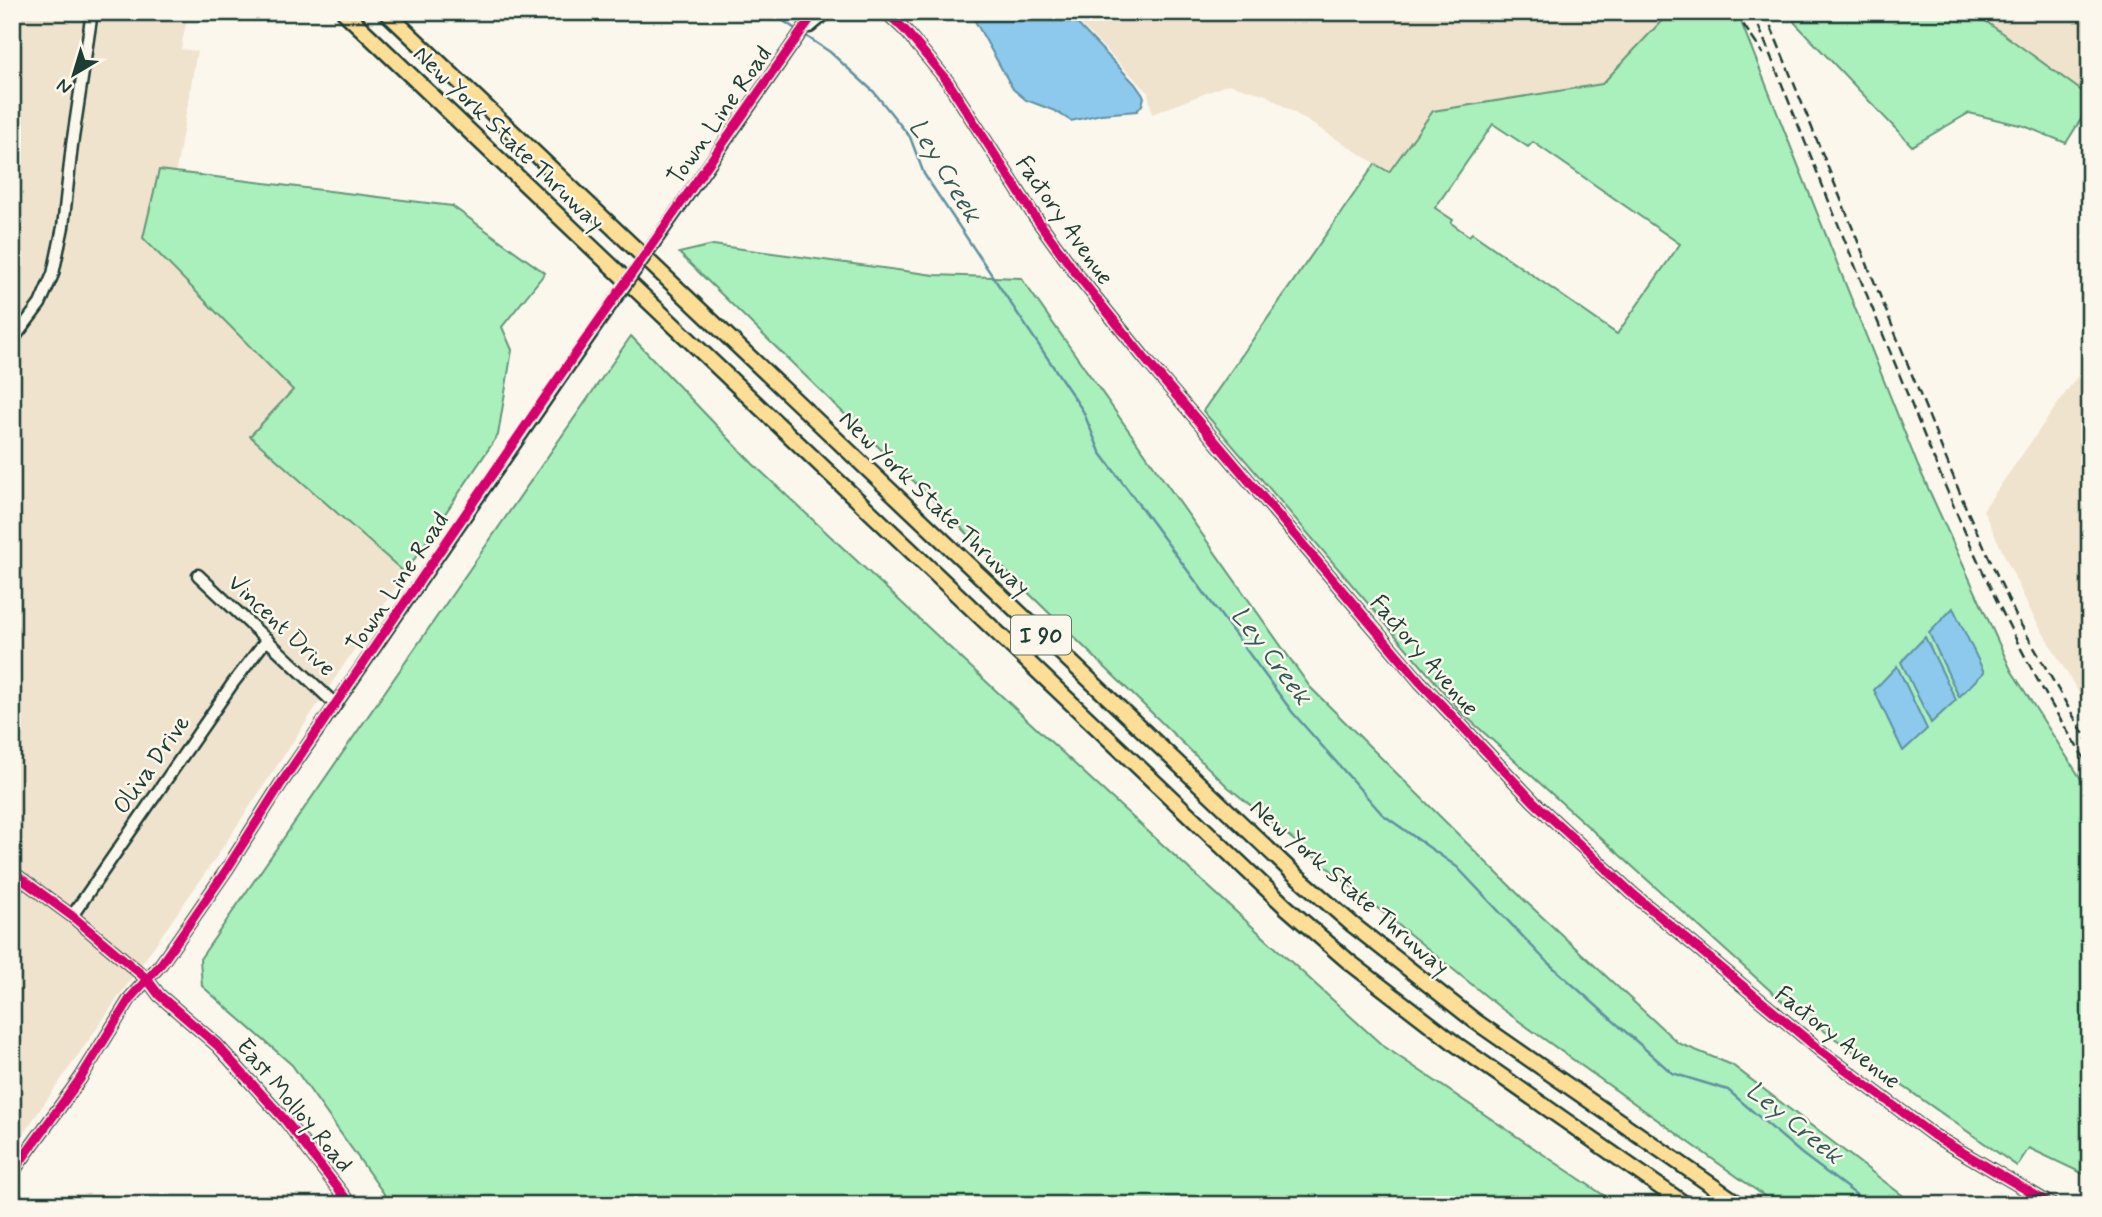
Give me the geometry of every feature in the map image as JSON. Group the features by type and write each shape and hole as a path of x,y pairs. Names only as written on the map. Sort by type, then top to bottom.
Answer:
{"highway":[{"name":"New York State Thruway","path":"344,12 1286,906 1348,961 1457,1045 1686,1205"},
{"name":"New York State Thruway","path":"386,12 1290,870 1353,925 1475,1021 1740,1205"}],"street":[{"path":"12,341 40,303 53,274 63,227 72,142 92,12"},
{"name":"Town Line Road","path":"12,1173 80,1079 131,997 161,964 187,927 280,785 796,38 815,16 828,12"},
{"name":"Factory Avenue","path":"881,12 889,15 924,51 948,82 1074,272 1146,360 1420,681 1534,802 1633,894 1822,1052 1933,1135 2052,1205"},
{"name":"Vincent Drive","path":"198,575 336,705"},
{"name":"Oliva Drive","path":"72,916 267,639"},
{"name":"East Molloy Road","path":"12,872 72,916 147,979 159,995 217,1045 285,1119 351,1205"}],"shaded area":[{"path":"12,12 188,12 181,49 197,51 176,171 159,171 143,239 294,390 250,436 405,573 215,859 12,1150"},
{"path":"1068,12 1670,12 1602,84 1433,111 1389,172 1266,95 1229,84 1152,114 1148,92"},
{"path":"1973,12 2090,12 2090,97"},
{"path":"2090,358 2090,712 2032,614 1983,510"}],"green space":[{"path":"1670,12 1737,12 1918,466 2011,670 2090,793 2090,1177 2029,1148 2017,1166 1783,1002 1461,712 1203,411 1375,164 1389,172 1433,111 1602,84","holes":["1493,124 1528,147 1533,142 1680,244 1617,334 1472,233 1469,236 1451,223 1453,220 1435,208"]},
{"path":"1790,12 1973,12 2090,97 2090,105 2066,143 2024,126 1969,113 1912,146 1795,23"},
{"path":"159,170 452,206 545,273 502,327 512,350 498,435 405,573 250,436 293,390 143,238"},
{"path":"713,245 934,275 1021,278 1310,687 1523,899 1678,1043 1732,1065 1915,1205 1777,1205 1502,1009 1228,787 679,253"},
{"path":"631,336 753,464 1095,783 1382,1045 1618,1205 392,1205 292,1065 202,986 200,959"}],"water":[{"path":"970,12 1066,12 1135,84 1144,97 1142,105 1137,111 1101,114 1071,121 1055,111 1026,100 1013,89"},
{"path":"1953,608 1984,672 1959,697 1929,633"},
{"path":"1925,637 1956,700 1931,723 1901,662"},
{"path":"1897,666 1927,729 1903,751 1874,690"}],"waterway":[{"name":"Ley Creek","path":"770,12 830,52 874,92 910,137 924,174 1083,411 1100,452 1293,713 1382,814 1457,867 1546,961 1672,1073 1728,1090 1802,1154 1870,1205"}],"railway":[{"path":"1735,12 1763,54"},
{"path":"1753,12 1961,524 2033,672 2090,767"},
{"path":"1765,12 1966,508 2016,616 2090,745"}],"cycle path":[{"path":"12,1173 80,1079 131,997 161,964 187,927 280,785 550,390 815,12"},
{"path":"886,12 906,31 948,82 1033,214 1075,272 1146,360 1420,682 1534,802 1633,894 1822,1052 1933,1135 2052,1205"},
{"path":"12,872 72,916 147,979 159,995 217,1045 285,1120 351,1205"}]}
